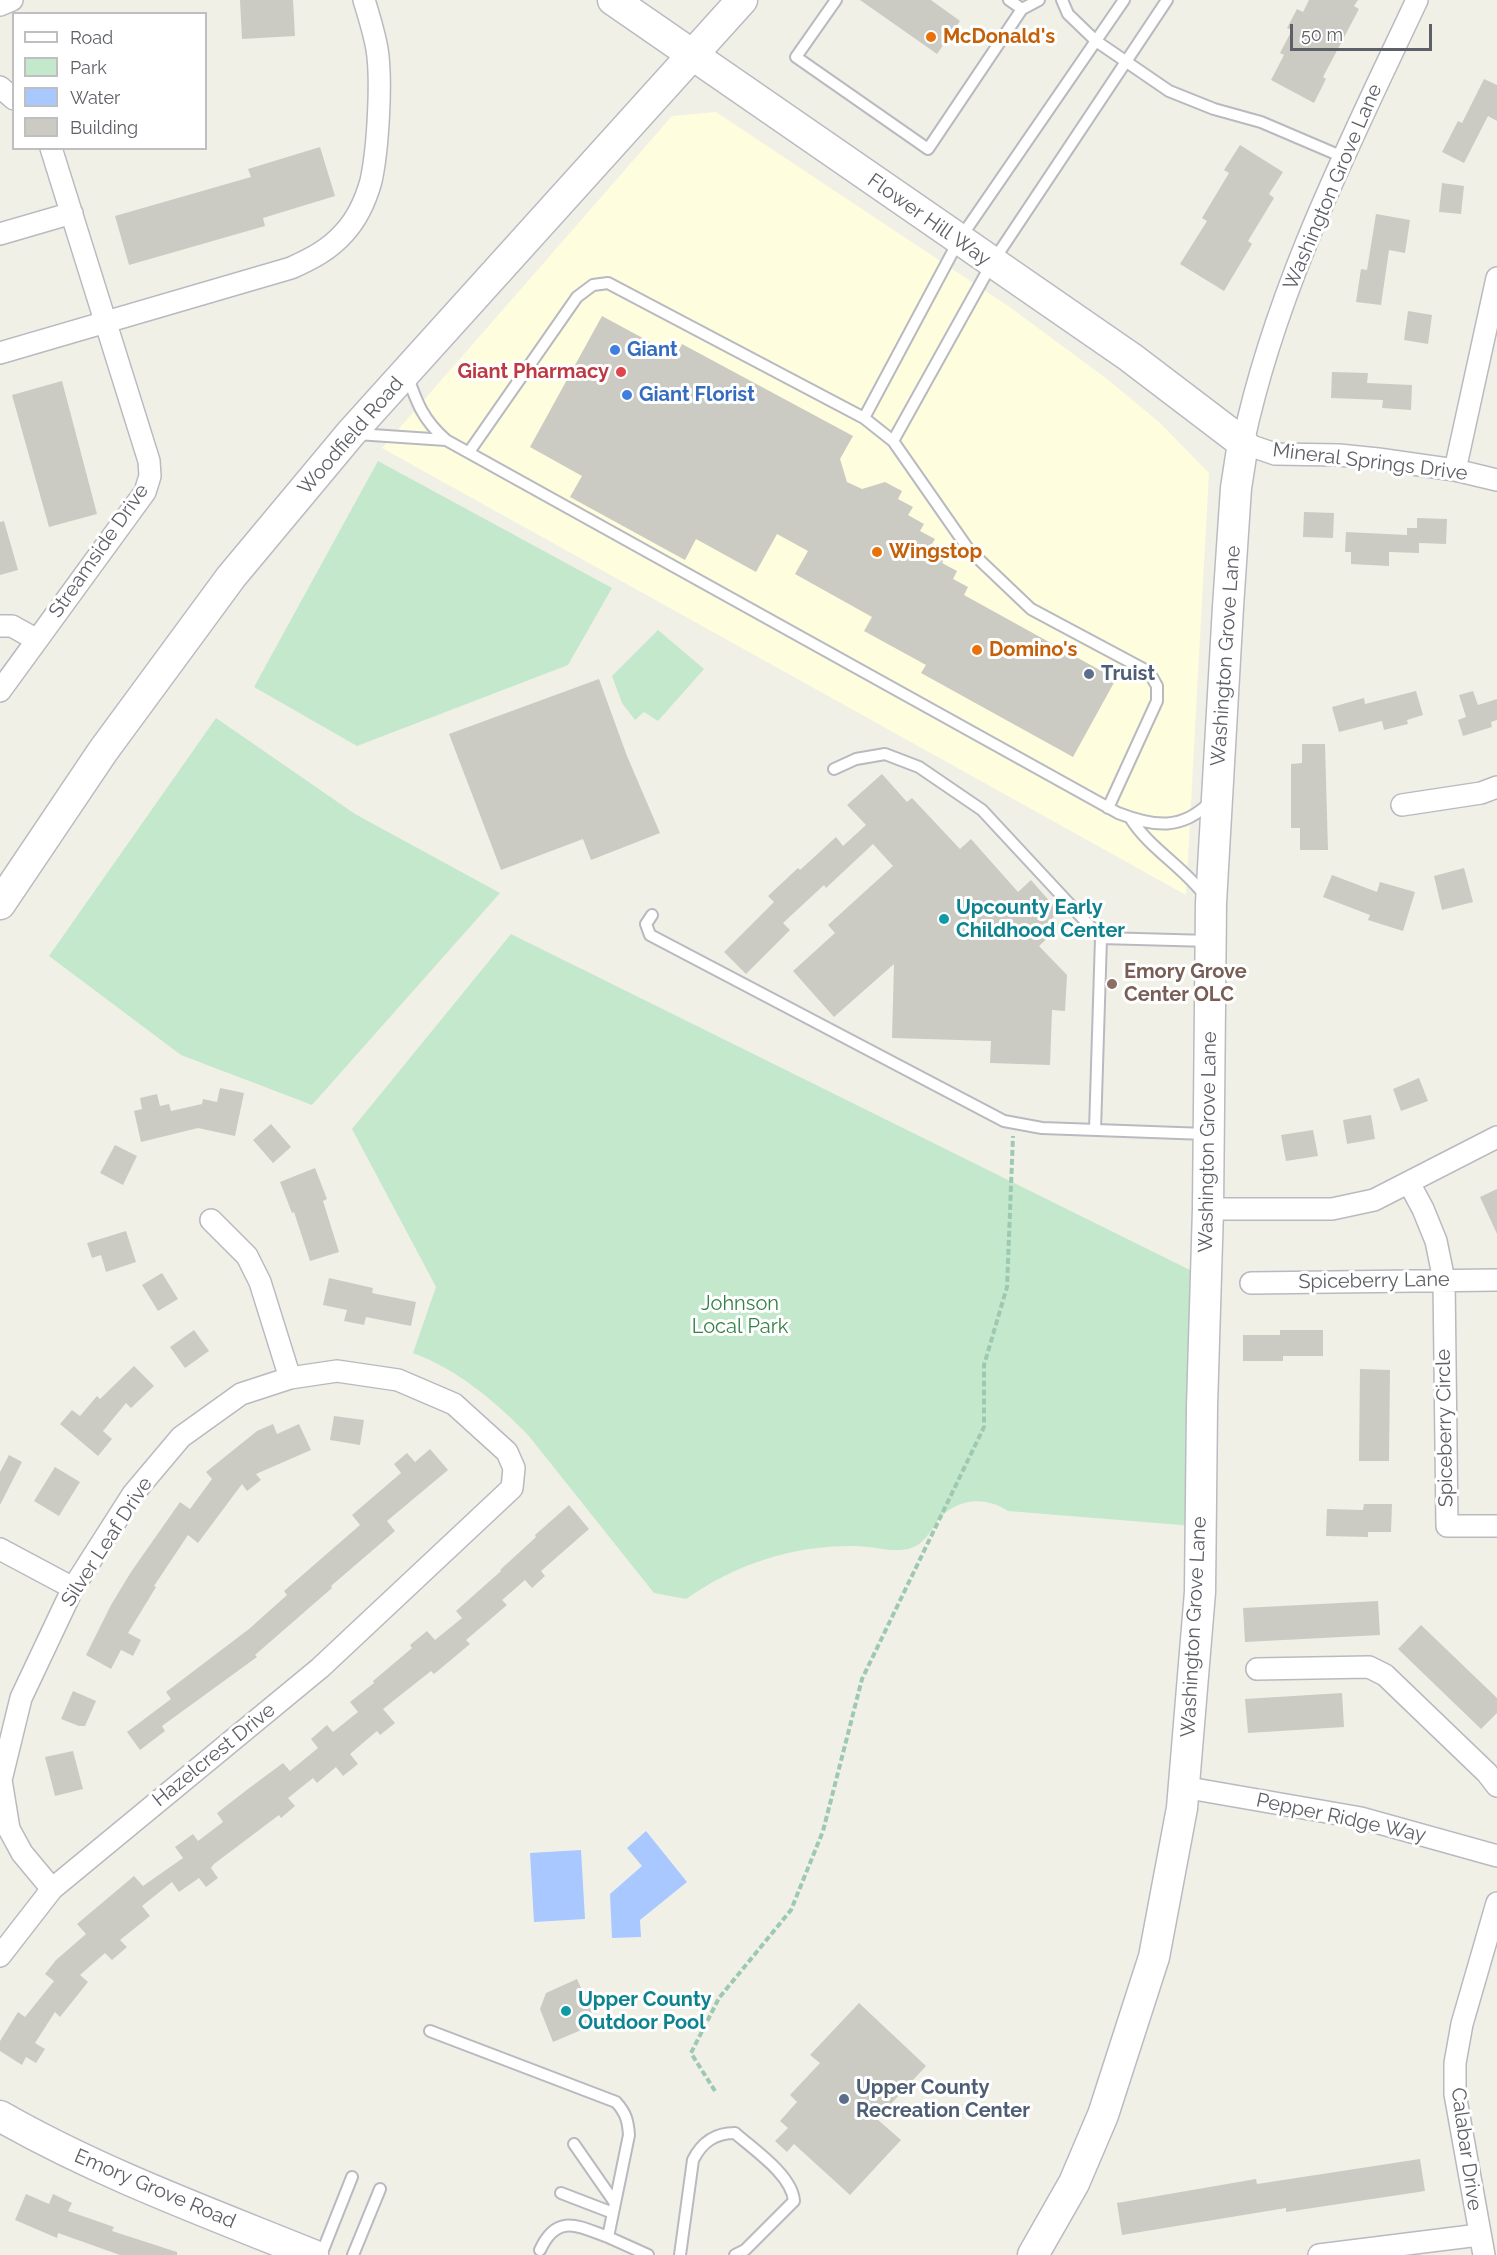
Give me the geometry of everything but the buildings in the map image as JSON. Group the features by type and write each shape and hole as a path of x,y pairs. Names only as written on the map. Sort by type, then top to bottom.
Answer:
{"street":[{"path":"0,5 12,0"},
{"path":"0,353 291,268 321,254 345,233 361,207 371,181 375,152 379,87 377,50 364,0"},
{"name":"Flower Hill Way","path":"613,0 1130,357 1243,443"},
{"name":"Woodfield Road","path":"0,904 103,751 231,577 351,433 742,0"},
{"name":"Washington Grove Lane","path":"1033,2255 1074,2183 1103,2115 1154,1957 1182,1808 1200,1592 1202,1407 1208,1209 1211,903 1236,488 1243,443 1266,357 1293,276 1343,157 1417,0"},
{"path":"0,87 12,97"},
{"name":"Streamside Drive","path":"0,691 145,492 150,476 149,461 52,150"},
{"path":"0,234 72,213"},
{"path":"1455,470 1497,278"},
{"name":"Mineral Springs Drive","path":"1243,443 1275,454 1339,455 1455,470 1497,480"},
{"path":"0,626 12,626 37,640"},
{"path":"1402,805 1481,793 1497,788"},
{"path":"1208,1209 1332,1209 1374,1200 1497,1137"},
{"path":"1409,1183 1423,1209 1436,1242 1444,1280"},
{"path":"211,1220 247,1256 260,1282 290,1378"},
{"name":"Spiceberry Circle","path":"1444,1280 1447,1526 1497,1526"},
{"name":"Spiceberry Lane","path":"1251,1284 1497,1280"},
{"name":"Silver Leaf Drive","path":"52,1889 22,1853 9,1829 1,1780 21,1698 74,1588 133,1494 181,1437 242,1394 290,1378 337,1371 398,1380 454,1404 507,1452 514,1468 512,1488 436,1561"},
{"path":"0,1549 74,1588"},
{"name":"Hazelcrest Drive","path":"0,1956 52,1889 320,1668 436,1561"},
{"path":"1257,1669 1369,1667 1384,1675 1494,1774"},
{"name":"Pepper Ridge Way","path":"1184,1787 1361,1818 1497,1856"},
{"name":"Calabar Drive","path":"1481,2245 1455,2094 1455,2063 1462,2024 1497,1904"},
{"name":"Emory Grove Road","path":"0,2116 39,2138 130,2181 313,2255"},
{"path":"1319,2255 1481,2245"}],"lane":[{"path":"836,0 796,57 928,149 1022,9 1039,0"},
{"path":"1009,0 1022,9"},
{"path":"1062,0 1068,14 1096,41 1169,91 1186,99 1261,122 1343,157"},
{"path":"864,418 959,240 1124,0"},
{"path":"894,441 992,263 1167,0"},
{"path":"469,452 577,297 593,285 608,284 864,418 894,441 969,549 1031,609 1149,672 1157,686 1158,701 1108,808"},
{"path":"406,372 421,412 433,429 446,440 1108,808 1131,819 1163,825 1181,822 1199,813 1217,795"},
{"path":"351,433 446,440"},
{"path":"834,769 856,759 885,754 919,766 982,810 1101,938 1095,1130"},
{"path":"1131,819 1139,830 1197,885 1211,903"},
{"path":"652,915 646,924 650,935 1004,1121 1042,1128 1209,1134"},
{"path":"1101,938 1210,941"},
{"path":"430,2031 616,2102 624,2111 629,2135 608,2237"},
{"path":"681,2255 693,2160 699,2148 711,2138 724,2133 735,2133 787,2180 793,2191 794,2201 745,2250 735,2255"},
{"path":"574,2144 614,2208"},
{"path":"321,2255 352,2177"},
{"path":"353,2255 380,2188"},
{"path":"561,2193 614,2208"},
{"path":"540,2250 546,2237 559,2228 572,2224 648,2255"}],"path":[{"path":"715,2091 691,2053 719,1998 791,1910 823,1831 861,1679 984,1427 984,1365 1007,1287 1013,1123"}],"shaded area":[{"path":"716,112 1011,308 1107,379 1159,422 1209,473 1186,895 382,448 672,116"}],"green space":[{"path":"378,461 612,588 568,665 357,746 254,687"},
{"path":"658,630 704,669 658,721 644,712 635,720 622,703 612,676"},
{"path":"216,718 355,814 500,893 312,1105 181,1055 49,956"},
{"name":"Johnson Local Park","path":"511,934 1196,1273 1194,1526 1008,1511 981,1501 963,1503 946,1512 924,1540 911,1548 889,1550 852,1546 807,1549 765,1559 744,1567 686,1599 654,1593 516,1423 460,1377 413,1353 436,1287 352,1129"}],"water":[{"path":"646,1831 687,1882 640,1920 641,1937 612,1938 610,1894 642,1866 627,1848"},
{"path":"581,1850 585,1919 534,1922 530,1853"}],"place":[{"name":"McDonald's","path":"931,37"},
{"name":"Giant","path":"615,350"},
{"name":"Giant Pharmacy","path":"621,372"},
{"name":"Giant Florist","path":"627,395"},
{"name":"Wingstop","path":"877,552"},
{"name":"Domino's","path":"977,650"},
{"name":"Truist","path":"1089,674"},
{"name":"Upcounty Early Childhood Center","path":"944,919"},
{"name":"Emory Grove Center OLC","path":"1112,984"},
{"name":"Upper County Outdoor Pool","path":"566,2011"},
{"name":"Upper County Recreation Center","path":"844,2099"}]}
